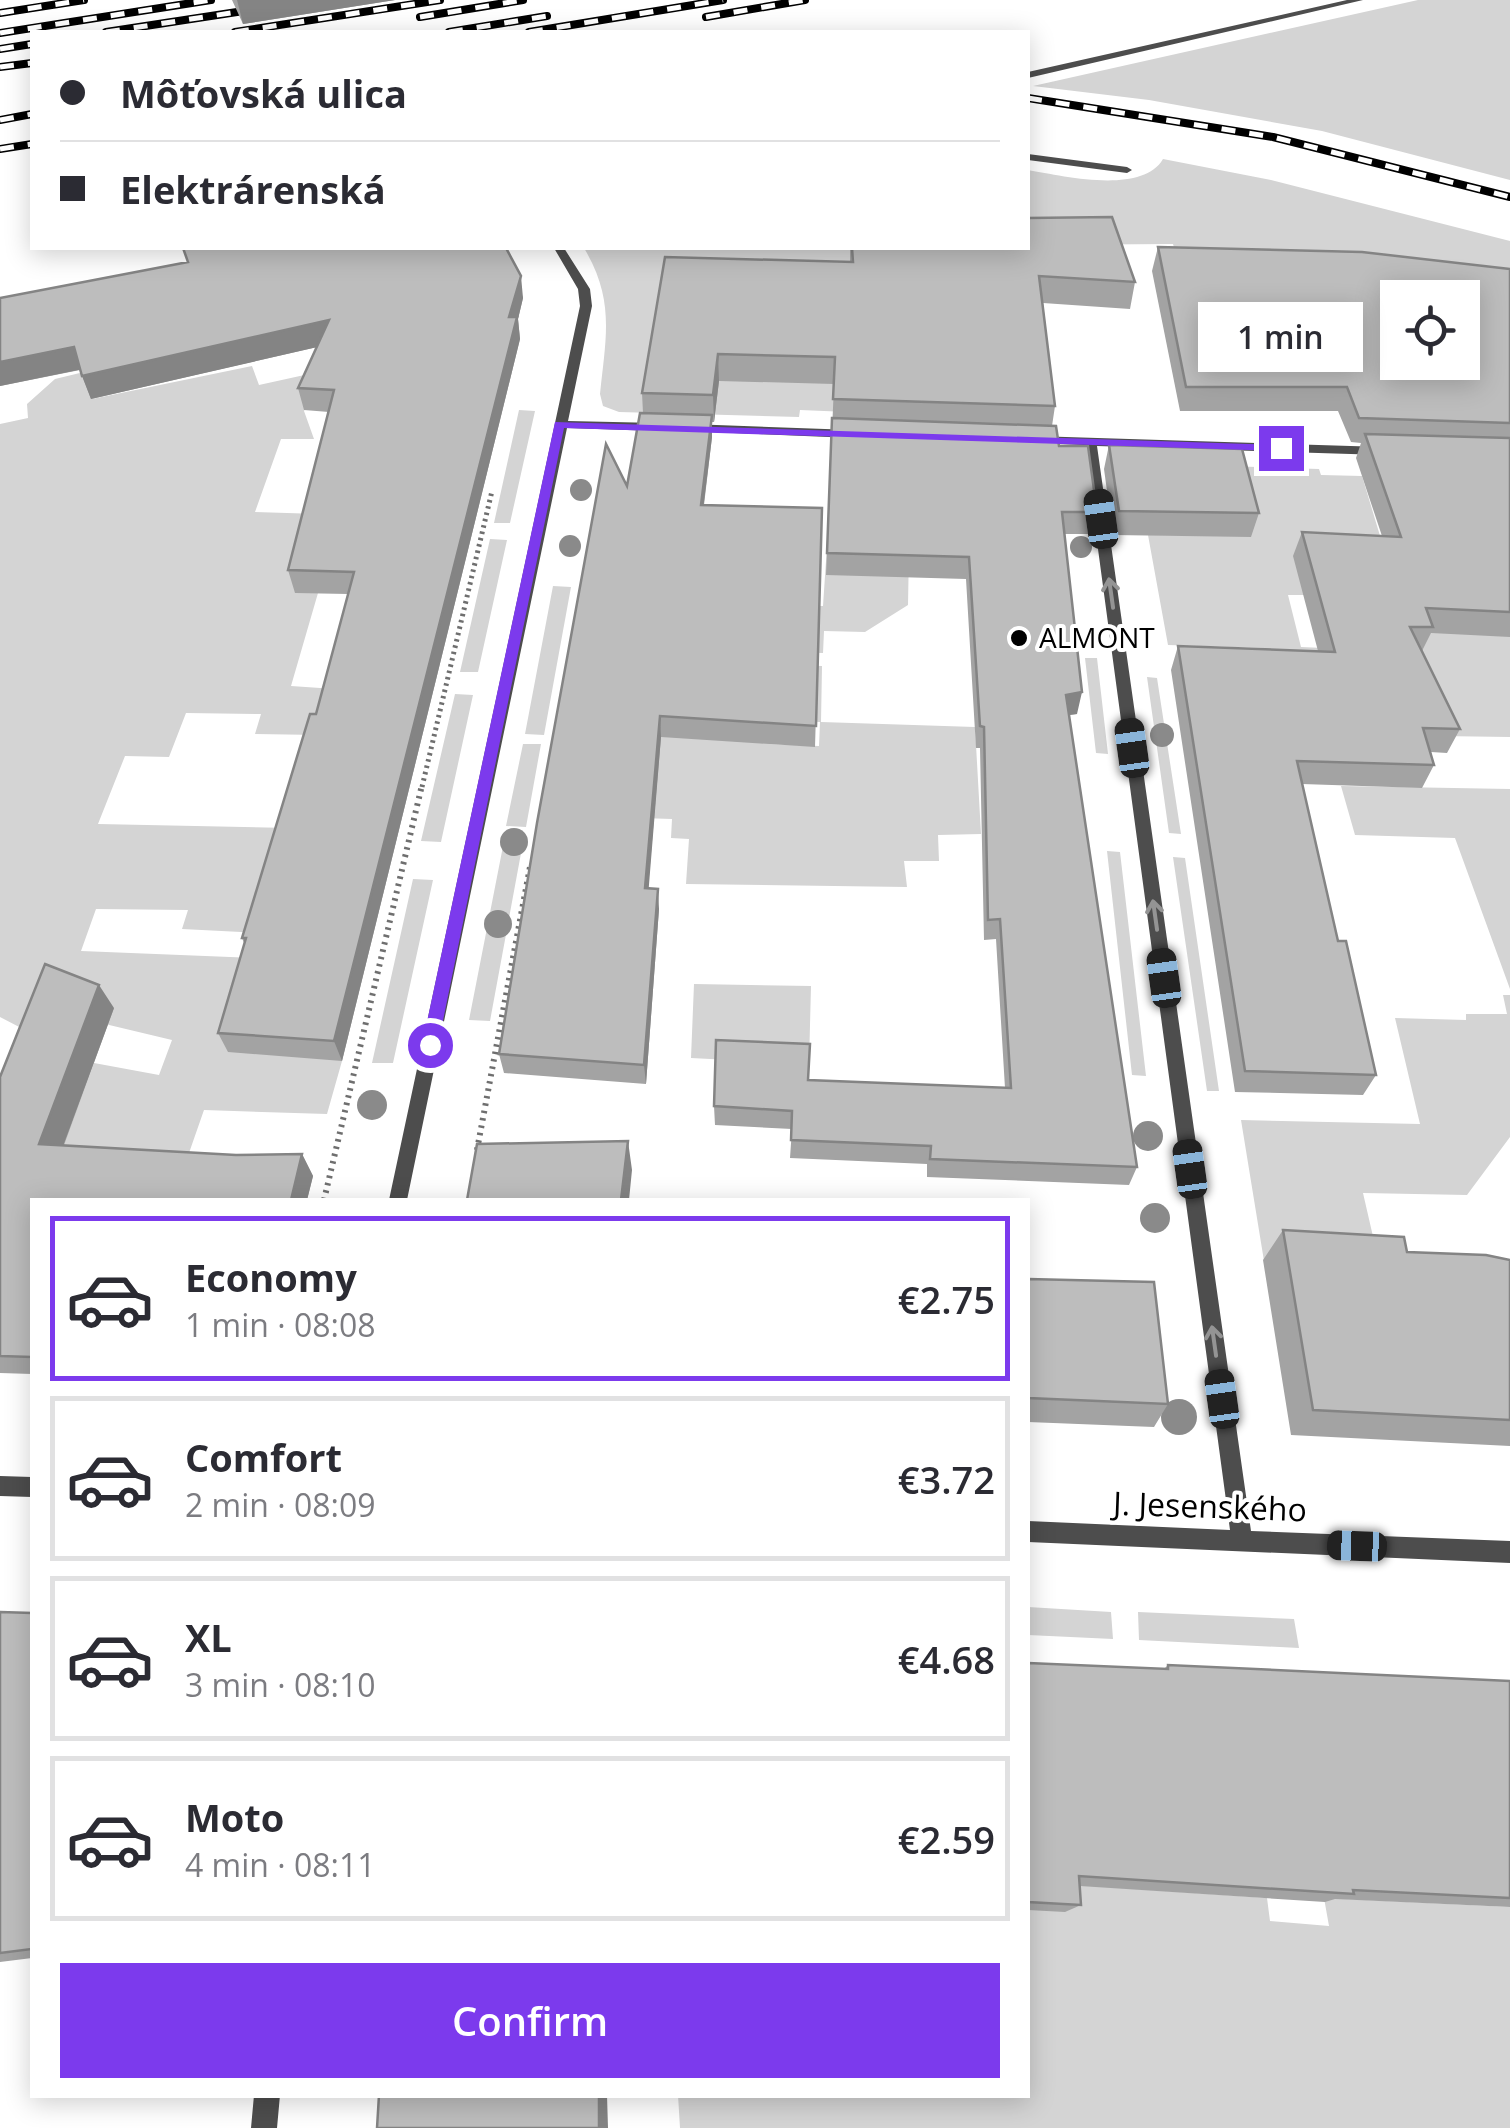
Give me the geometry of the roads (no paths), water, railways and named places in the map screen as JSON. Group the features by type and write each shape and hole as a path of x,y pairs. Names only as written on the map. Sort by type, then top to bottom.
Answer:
{"street":[{"path":"1030,75 1358,0"},
{"path":"1030,156 1126,170"},
{"path":"398,1198 586,306 584,288 560,250"},
{"path":"559,424 862,434"},
{"path":"1017,440 1395,452"},
{"path":"1090,442 1242,1541"},
{"path":"0,1486 30,1487"},
{"name":"J. Jesenského","path":"1030,1532 1510,1552"},
{"path":"264,2128 267,2098"}],"railway":[{"path":"0,13 84,0"},
{"path":"0,33 211,0"},
{"path":"248,30 440,0"},
{"path":"420,17 523,0"},
{"path":"541,30 723,0"},
{"path":"706,17 805,0"},
{"path":"119,30 237,12"},
{"path":"461,30 547,16"},
{"path":"0,49 30,44"},
{"path":"0,67 30,63"},
{"path":"1030,98 1273,137 1510,197"},
{"path":"0,120 30,114"},
{"path":"0,149 30,144"}],"place":[{"name":"ALMONT","path":"1019,638"}]}
